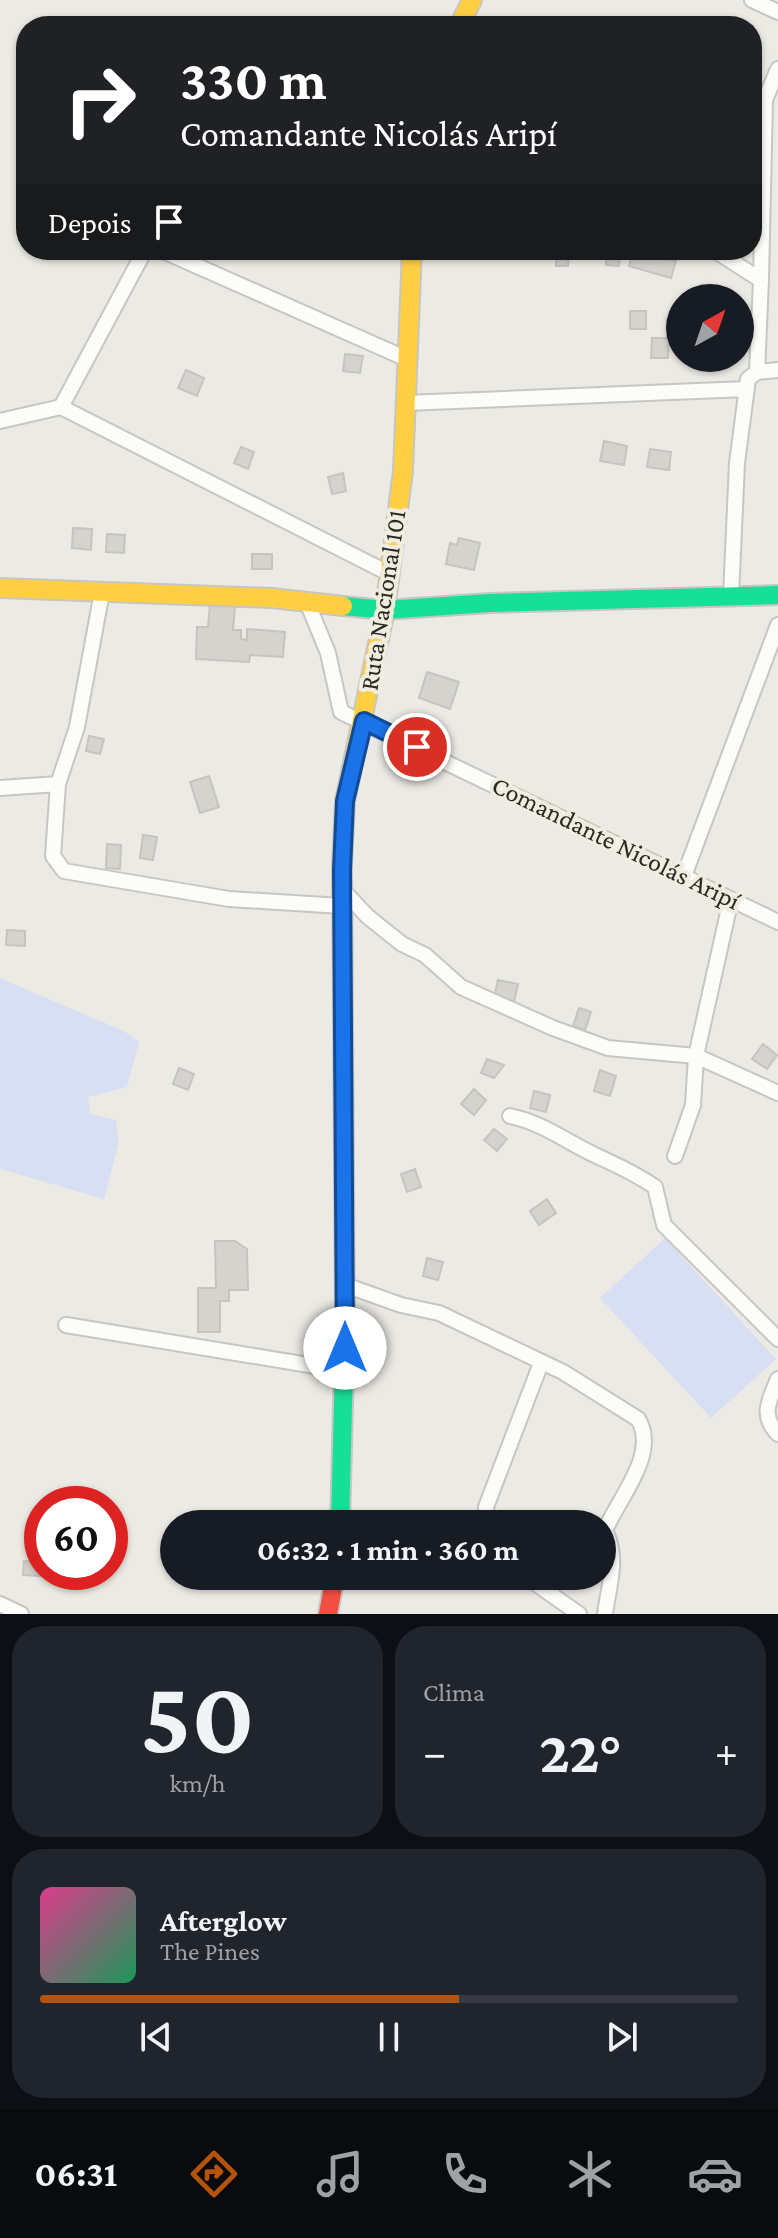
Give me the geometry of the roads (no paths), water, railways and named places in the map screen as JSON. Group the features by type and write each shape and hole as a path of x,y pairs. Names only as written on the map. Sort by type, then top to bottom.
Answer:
{"main road":[{"name":"Ruta Nacional 101","path":"340,1510 345,1371 342,897 345,801 364,721 390,574 403,471 407,359 415,260"},
{"path":"0,588 307,602 385,610 490,603 778,595"},
{"path":"328,1614 332,1590"}],"street":[{"path":"752,0 778,12"},
{"path":"762,235 765,100 778,69"},
{"path":"61,407 140,260"},
{"path":"184,260 407,359"},
{"path":"730,260 761,280"},
{"path":"757,372 761,260"},
{"path":"731,596 737,463 748,379 757,372 778,370"},
{"path":"406,403 746,389"},
{"path":"0,421 61,407 390,574"},
{"path":"102,592 77,727 58,784 53,856 64,871 229,899 342,897 402,944 425,955 461,987 553,1028 608,1048 696,1056 778,1093"},
{"name":"Comandante Nicolás Aripí","path":"307,602 328,653 341,712 778,922"},
{"path":"684,876 778,625"},
{"path":"0,788 58,784"},
{"path":"675,1156 693,1105 696,1056 731,899"},
{"path":"510,1116 538,1122 594,1154 632,1170 655,1187 664,1225 778,1339"},
{"path":"345,1285 401,1305 439,1313 603,1396 638,1419 644,1430 644,1454 605,1530 612,1545 614,1569 605,1614"},
{"path":"66,1325 345,1371"},
{"path":"486,1510 541,1363"},
{"path":"778,1379 766,1406 770,1426 778,1434"},
{"path":"545,1590 579,1614"},
{"path":"0,1604 21,1614"}]}
